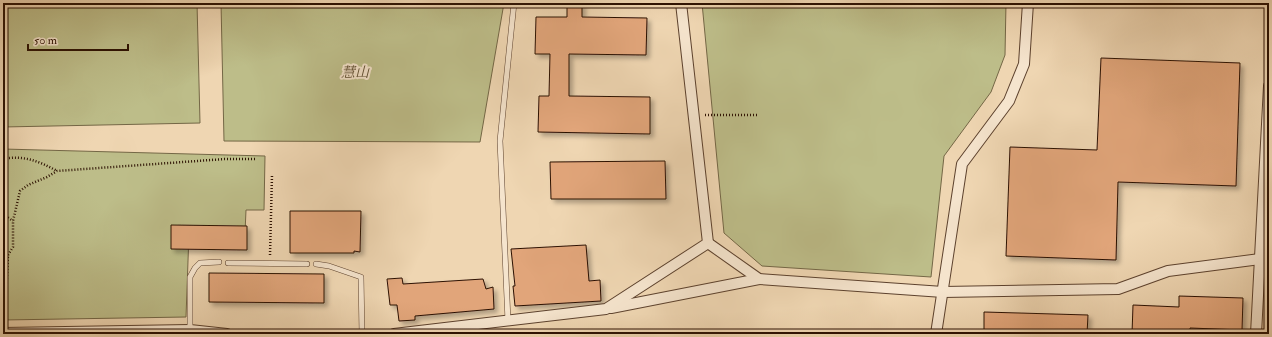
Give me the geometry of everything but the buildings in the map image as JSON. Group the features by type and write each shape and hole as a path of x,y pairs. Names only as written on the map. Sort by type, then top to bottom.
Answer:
{"street":[{"path":"681,3 708,243 759,279"},
{"path":"936,334 962,164 1009,101 1024,64 1028,3"},
{"path":"1256,334 1269,86"},
{"path":"606,309 708,243"},
{"path":"394,334 606,309 759,279 942,292 1118,289 1168,271 1260,259"},
{"path":"3,333 190,330 226,334"}],"lane":[{"path":"508,321 500,141 514,3"},
{"path":"190,330 190,277 200,263 219,262"},
{"path":"228,262 307,264"},
{"path":"316,264 329,266 361,277 362,334"}],"path":[{"path":"705,114 757,115"},
{"path":"3,159 18,157 37,161 57,171"},
{"path":"3,299 6,294 8,255 13,247 13,221 20,192 28,185 57,171 225,159 257,159"},
{"path":"270,264 272,175"},
{"path":"3,214 13,221"}],"green space":[{"path":"3,3 197,3 200,123 3,127"},
{"name":"慧山","path":"221,3 504,3 480,142 224,141"},
{"path":"702,3 1006,3 1005,55 991,92 944,156 931,277 762,266 724,233"},
{"path":"3,149 265,156 264,210 246,210 245,233 189,233 186,317 3,320"}]}
